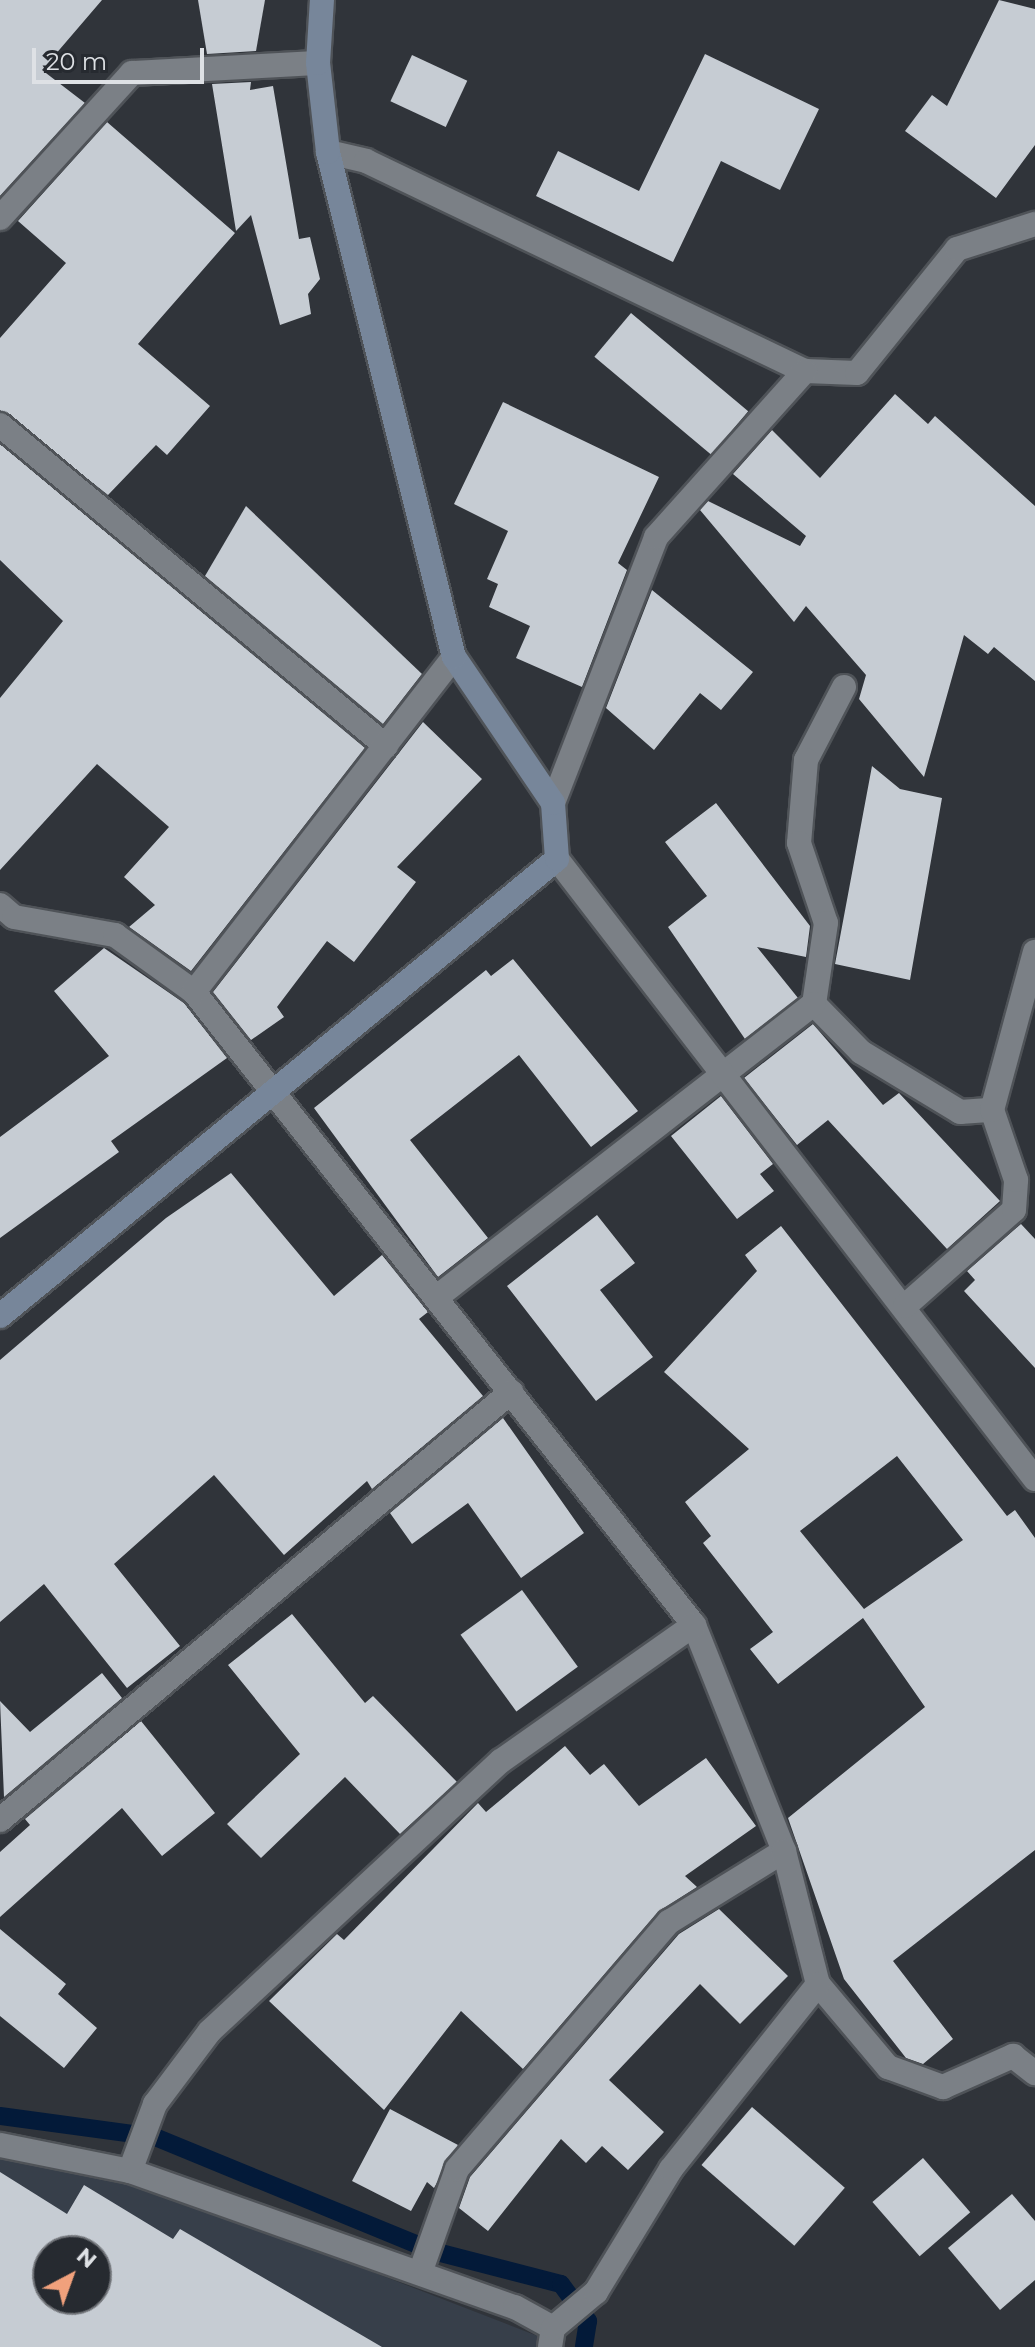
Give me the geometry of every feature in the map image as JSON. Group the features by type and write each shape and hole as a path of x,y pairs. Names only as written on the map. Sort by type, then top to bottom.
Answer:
{"street":[{"path":"322,0 318,63 328,152 454,657 553,803"},
{"path":"0,218 132,73 318,63"},
{"path":"328,152 366,161 805,371 857,373 957,249 1035,224"},
{"path":"805,371 656,537 553,803 557,859 905,1306 1035,1479"},
{"path":"0,425 386,746"},
{"path":"194,992 454,657"},
{"path":"437,1297 814,1004 826,923 799,843 806,760 844,687"},
{"path":"0,1316 272,1089 557,859"},
{"path":"5,918 115,935 194,992 694,1625 784,1851 818,1984 888,2067 943,2087 1013,2056 1035,2073"},
{"path":"905,1306 1014,1210 1016,1180 992,1110 1035,952"},
{"path":"814,1004 861,1052 960,1112 992,1110"},
{"path":"0,1820 511,1392"},
{"path":"133,2159 155,2104 210,2031 501,1761 694,1625"},
{"path":"420,2273 433,2226 457,2169 669,1922 784,1851"},
{"path":"0,2145 133,2159 420,2273 515,2307 552,2338 596,2292 671,2169 818,1984"}],"shaded area":[{"path":"0,2153 141,2182 540,2337 538,2347 0,2347"}],"building":[{"path":"0,0 102,0 42,70 85,103 0,196"},
{"path":"198,0 265,0 256,51 207,54"},
{"path":"999,0 1035,9 1035,145 996,198 905,131 932,95 947,106"},
{"path":"705,54 819,109 780,190 721,161 673,262 536,196 558,151 639,191"},
{"path":"412,55 467,81 446,127 390,101"},
{"path":"251,82 250,90 273,86 299,239 310,237 320,279 308,294 311,314 280,325 251,215 236,231 212,84"},
{"path":"107,122 235,233 138,344 210,406 167,455 156,445 108,495 0,410 0,338 66,263 18,221"},
{"path":"631,313 748,411 712,455 594,357"},
{"path":"895,394 928,424 935,416 1035,506 1035,681 994,647 988,654 964,635 924,777 859,699 866,675 806,606 794,622 700,510 708,501 800,546 806,536 733,474 772,430 820,478"},
{"path":"503,402 659,477 618,563 627,570 582,687 516,658 530,626 489,607 498,584 487,579 508,531 454,504"},
{"path":"0,444 365,748 191,971 129,927 155,905 124,877 169,827 97,764 0,870 0,698 63,621 0,560"},
{"path":"246,506 422,674 383,724 205,576"},
{"path":"652,590 753,672 721,710 700,693 654,750 606,708"},
{"path":"423,722 482,779 397,867 416,882 354,962 327,941 277,1007 284,1017 251,1040 213,992"},
{"path":"872,766 900,789 942,798 910,980 835,964"},
{"path":"716,803 810,926 806,957 757,947 798,998 745,1039 668,927 707,896 665,842"},
{"path":"104,948 184,1003 227,1058 111,1141 119,1152 0,1238 0,1137 109,1056 54,991"},
{"path":"513,959 638,1111 591,1147 519,1055 410,1140 488,1238 438,1277 314,1108 486,970 491,976"},
{"path":"813,1024 883,1105 899,1093 1000,1201 947,1249 828,1120 797,1145 744,1078"},
{"path":"721,1096 773,1164 760,1174 774,1191 737,1219 671,1136"},
{"path":"231,1173 334,1296 382,1255 428,1312 419,1319 483,1396 372,1489 367,1481 284,1555 214,1475 114,1564 180,1646 127,1688 44,1584 0,1622 0,1360 166,1218"},
{"path":"597,1215 635,1263 600,1290 653,1357 596,1401 507,1286"},
{"path":"1021,1224 1035,1239 1035,1368 964,1291 975,1280 967,1271"},
{"path":"781,1226 1007,1516 1015,1510 1035,1538 1035,1850 893,1961 953,2039 923,2064 906,2058 844,1979 788,1818 925,1707 863,1618 778,1684 750,1649 773,1632 703,1543 711,1536 685,1502 749,1449 664,1372 757,1271 745,1255","holes":["897,1456 963,1540 864,1609 800,1531"]},
{"path":"503,1418 584,1533 521,1578 468,1503 412,1544 390,1513"},
{"path":"522,1590 578,1667 516,1712 461,1635"},
{"path":"292,1614 365,1703 373,1696 457,1782 400,1834 345,1777 261,1858 227,1824 300,1754 228,1665"},
{"path":"102,1673 122,1698 4,1797 0,1701 30,1732"},
{"path":"141,1721 215,1813 162,1856 122,1808 0,1917 0,1852 30,1825 25,1819"},
{"path":"565,1746 590,1775 604,1764 639,1806 706,1758 756,1826 685,1876 697,1887 658,1912 523,2069 461,2011 384,2110 269,2001 337,1934 344,1940 478,1803 486,1812"},
{"path":"719,1909 788,1976 740,2024 700,1984 609,2080 664,2132 628,2170 602,2146 586,2163 561,2139 488,2231 459,2208 470,2177 679,1934"},
{"path":"0,1929 66,1984 58,1994 97,2028 64,2068 0,2016"},
{"path":"752,2107 845,2188 794,2246 701,2165"},
{"path":"390,2109 458,2145 434,2188 427,2182 411,2211 352,2181"},
{"path":"923,2158 970,2212 920,2256 872,2202"},
{"path":"0,2172 67,2214 84,2185 173,2239 180,2229 382,2347 0,2347"},
{"path":"1012,2194 1035,2221 1035,2280 1000,2310 948,2248"}],"waterway":[{"path":"0,2116 155,2137 433,2251 561,2284 588,2321 584,2347"}]}
